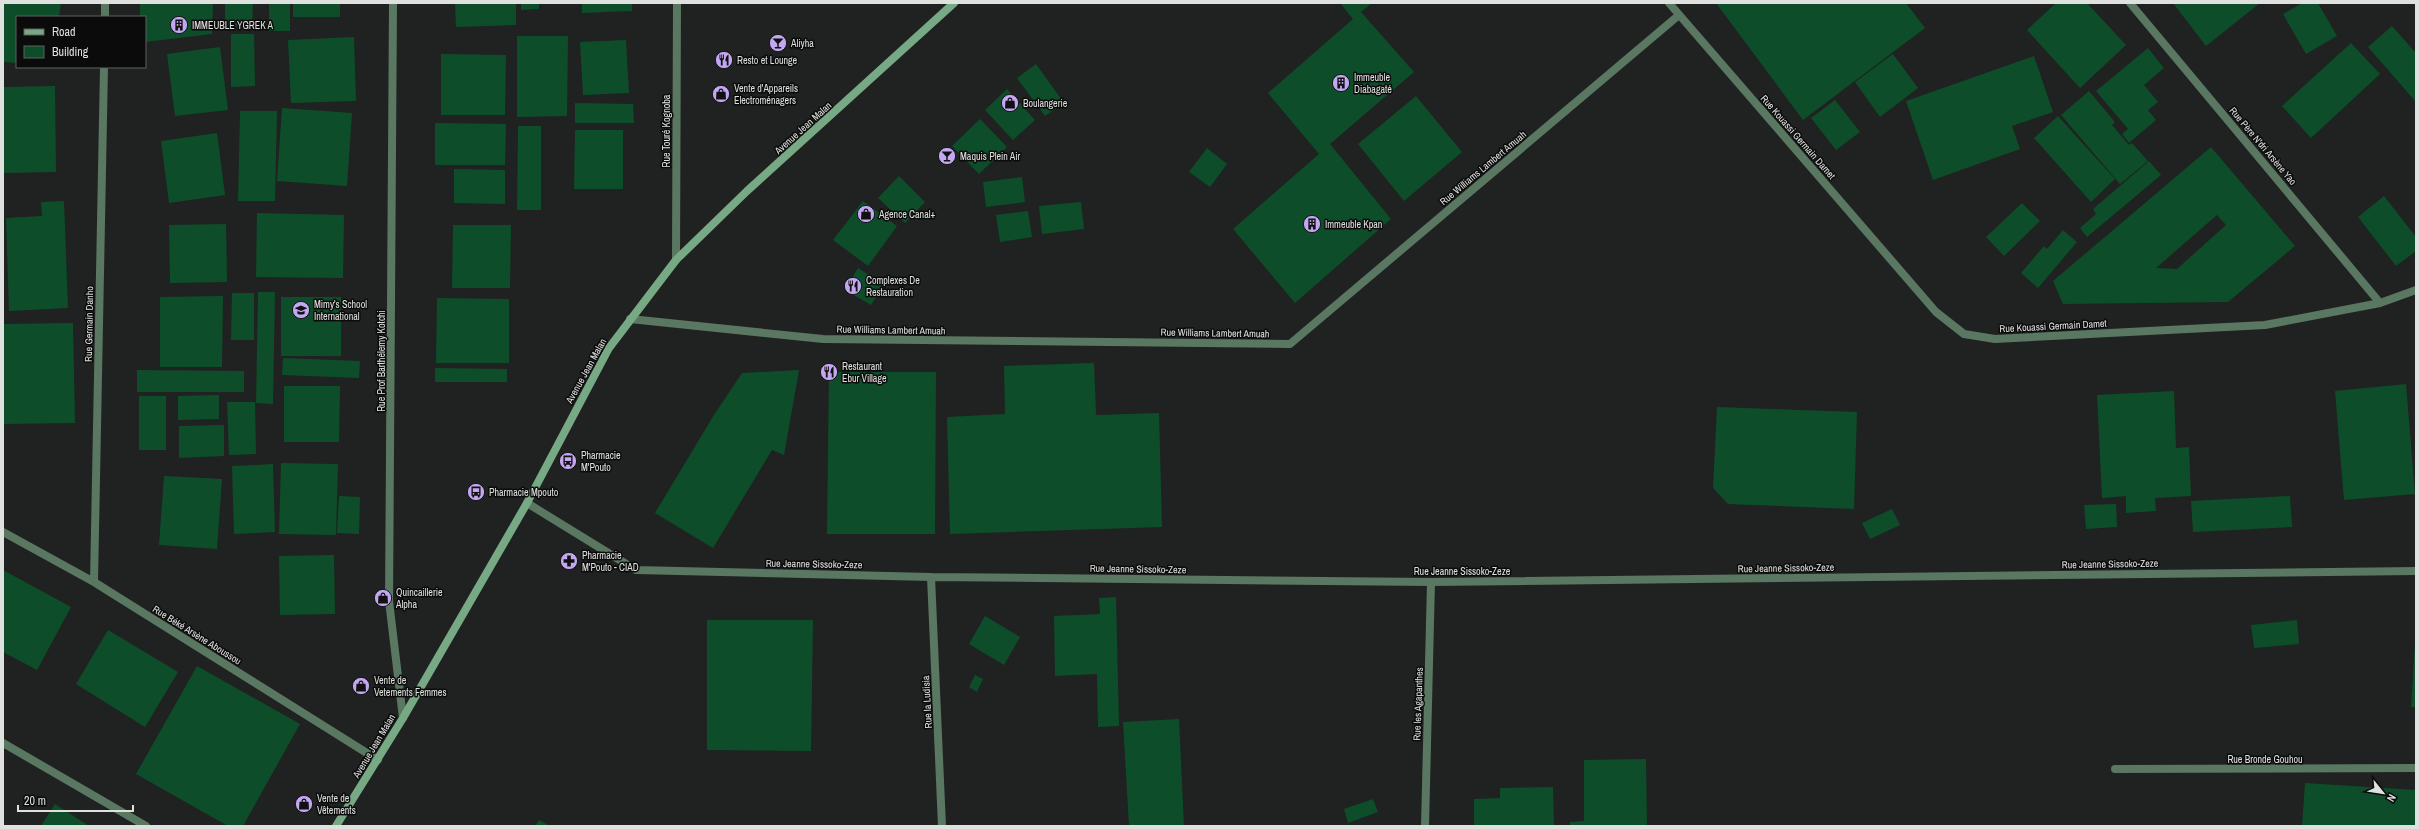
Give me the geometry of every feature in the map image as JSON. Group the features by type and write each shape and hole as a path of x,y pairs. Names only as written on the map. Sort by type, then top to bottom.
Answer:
{"main road":[{"name":"Avenue Jean Malan","path":"336,826 403,718 527,503 609,348 630,319 676,260 747,190 954,3"}],"street":[{"path":"105,3 105,16"},
{"name":"Rue Prof Barthélemy Kotchi","path":"393,3 389,601 403,718"},
{"name":"Rue Touré Kognoba","path":"676,260 677,3"},
{"name":"Rue Kouassi Germain Damet","path":"1669,3 1936,312 1964,334 1995,339 2265,325 2380,303 2416,290"},
{"name":"Rue Père N'dri Arsène Yao","path":"2130,3 2380,303"},
{"name":"Rue Williams Lambert Amuah","path":"630,319 823,339 1290,344 1679,15"},
{"name":"Rue Germain Danho","path":"94,582 104,68"},
{"name":"Rue Jeanne Sissoko-Zeze","path":"527,503 636,570 931,576 1431,582 2416,571"},
{"name":"Rue Béké Arsène Aboussou","path":"3,532 94,582 378,760"},
{"name":"Rue la Ludisia","path":"931,576 942,826"},
{"name":"Rue les Agapanthes","path":"1425,826 1431,582"},
{"path":"3,743 146,826"},
{"name":"Rue Bronde Gouhou","path":"2115,769 2416,768"}],"building":[{"path":"4,3 61,3 59,16 16,16 16,63 3,62"},
{"name":"IMMEUBLE YGREK A","path":"140,3 213,3 212,34 146,42 146,16 140,16"},
{"path":"225,3 253,3 252,27 225,26"},
{"path":"269,3 290,3 290,31 269,31"},
{"path":"293,3 340,3 340,17 293,17"},
{"path":"455,3 516,3 516,25 456,27"},
{"path":"521,3 539,3 539,9 521,10"},
{"path":"582,3 632,3 632,11 582,13"},
{"path":"1340,3 1372,3 1361,12 1414,72 1330,144 1391,219 1295,303 1233,229 1319,154 1268,93 1353,19"},
{"path":"1716,3 1906,3 1925,28 1803,120"},
{"path":"2056,3 2087,3 2126,45 2080,88 2027,30"},
{"path":"2173,3 2260,3 2206,46"},
{"path":"2302,3 2318,3 2337,36 2306,54 2283,14"},
{"path":"2392,26 2416,53 2416,102 2368,47"},
{"path":"231,34 254,34 255,86 231,87"},
{"path":"517,36 568,36 567,116 517,117"},
{"path":"354,37 356,101 291,103 288,40"},
{"path":"626,40 629,93 583,95 580,42"},
{"path":"2351,43 2380,74 2311,138 2282,106"},
{"path":"220,47 228,110 175,116 167,54"},
{"path":"2148,48 2164,68 2144,85 2158,102 2148,110 2156,120 2129,143 2122,134 2128,129 2096,91"},
{"path":"441,54 506,55 505,115 441,115"},
{"path":"1893,54 1918,88 1880,117 1855,82"},
{"path":"2034,56 2053,112 2012,126 2020,149 1933,180 1906,101"},
{"path":"1036,64 1064,103 1045,116 1017,78"},
{"path":"55,86 56,172 4,173 4,87"},
{"path":"1007,89 1035,120 1013,140 985,110"},
{"path":"2089,91 2115,122 2112,125 2129,145 2132,143 2148,161 2120,184 2061,115"},
{"path":"1416,96 1462,152 1404,201 1358,144"},
{"path":"1835,100 1860,132 1836,150 1811,118"},
{"path":"575,103 633,104 634,123 575,123"},
{"path":"282,108 352,113 347,186 277,181"},
{"path":"240,111 277,111 275,201 238,201"},
{"path":"2058,116 2115,179 2091,202 2034,138"},
{"path":"980,119 1007,147 979,174 952,146"},
{"path":"435,123 506,124 505,165 435,165"},
{"path":"518,126 541,126 541,210 517,210"},
{"path":"575,130 623,130 623,189 574,189"},
{"path":"217,133 225,195 169,203 161,141"},
{"path":"2211,147 2295,246 2228,302 2063,304 2053,281","holes":["2217,215 2226,225 2177,269 2156,268"]},
{"path":"1207,148 1227,164 1210,187 1189,172"},
{"path":"2149,161 2161,175 2087,237 2080,228 2096,214 2093,209"},
{"path":"454,169 505,170 505,204 454,203"},
{"path":"899,176 925,202 905,223 878,198"},
{"path":"1022,177 1025,202 986,207 983,182"},
{"path":"2384,196 2416,237 2416,251 2396,266 2358,217"},
{"path":"64,201 68,308 9,311 6,218 42,216 41,202"},
{"path":"863,201 897,226 868,266 833,240"},
{"path":"1081,202 1084,229 1042,234 1039,206"},
{"path":"2022,203 2040,221 2004,256 1986,237"},
{"path":"1028,211 1032,237 1000,242 996,215"},
{"path":"257,213 344,215 343,278 256,277"},
{"path":"226,224 227,282 170,283 169,225"},
{"path":"453,225 511,225 510,288 452,288"},
{"path":"2063,230 2077,242 2038,288 2021,273 2044,246 2047,249"},
{"path":"858,268 884,284 871,305 845,290"},
{"path":"258,292 275,292 273,404 256,403"},
{"path":"232,293 254,293 254,340 231,340"},
{"path":"223,296 222,367 160,367 160,297"},
{"path":"281,297 341,297 341,356 281,356"},
{"path":"437,298 509,299 509,363 436,363"},
{"path":"73,323 75,423 3,424 3,324"},
{"path":"283,358 360,361 359,378 282,375"},
{"path":"1094,363 1096,415 1159,413 1162,527 950,534 947,417 1005,414 1004,366"},
{"path":"435,368 507,369 507,382 435,382"},
{"path":"137,370 244,371 244,392 137,392"},
{"path":"799,370 784,455 772,450 713,548 655,513 714,415 742,373"},
{"path":"829,372 936,372 935,534 827,534"},
{"path":"2406,384 2415,494 2344,500 2335,391"},
{"path":"284,386 340,386 339,442 284,442"},
{"path":"2174,391 2176,448 2189,447 2191,496 2155,498 2156,511 2126,513 2126,496 2102,498 2097,395"},
{"path":"219,395 219,419 178,420 178,396"},
{"path":"139,396 166,396 166,450 139,450"},
{"path":"227,402 255,402 256,454 229,455"},
{"path":"1717,407 1857,412 1854,509 1728,504 1713,488"},
{"path":"224,425 224,456 179,458 179,426"},
{"path":"281,463 338,464 336,535 279,534"},
{"path":"273,464 275,532 234,534 232,466"},
{"path":"164,476 222,479 217,549 159,545"},
{"path":"339,496 360,497 359,534 337,533"},
{"path":"2290,496 2292,527 2193,532 2191,501"},
{"path":"2116,504 2117,527 2086,529 2084,505"},
{"path":"1892,509 1900,525 1870,539 1862,523"},
{"path":"334,555 335,614 280,615 279,556"},
{"path":"3,570 71,607 37,670 3,652"},
{"path":"1116,597 1119,726 1098,727 1097,674 1055,676 1054,616 1100,614 1099,598"},
{"path":"985,616 1020,637 1004,665 969,644"},
{"path":"707,620 813,620 811,751 707,750"},
{"path":"2297,620 2299,644 2254,648 2251,625"},
{"path":"108,630 178,672 145,727 76,684"},
{"path":"2415,642 2416,707 2411,707"},
{"path":"197,666 300,724 243,826 228,826 136,774"},
{"path":"975,675 983,679 977,692 969,687"},
{"path":"1179,719 1184,826 1129,826 1123,722"},
{"path":"1646,759 1647,826 1570,826 1570,822 1584,821 1584,760"},
{"path":"2305,783 2416,790 2416,826 2302,826"},
{"path":"1553,787 1554,826 1474,826 1474,799 1500,798 1500,788"},
{"path":"1373,799 1378,812 1348,823 1344,809"},
{"path":"55,804 89,826 41,826"},
{"path":"539,820 550,826 535,826"}],"place":[{"name":"IMMEUBLE YGREK A","path":"179,25"},
{"name":"Aliyha","path":"778,43"},
{"name":"Resto et Lounge","path":"724,60"},
{"name":"Immeuble Diabagaté","path":"1341,83"},
{"name":"Vente d'Appareils Electroménagers","path":"721,94"},
{"name":"Boulangerie","path":"1010,103"},
{"name":"Maquis Plein Air","path":"947,156"},
{"name":"Agence Canal+","path":"866,214"},
{"name":"Immeuble Kpan","path":"1312,224"},
{"name":"Complexes De Restauration","path":"853,286"},
{"name":"Mimy's School International","path":"301,310"},
{"name":"Restaurant Ebur Village","path":"829,372"},
{"name":"Pharmacie M'Pouto","path":"568,461"},
{"name":"Pharmacie Mpouto","path":"476,492"},
{"name":"Pharmacie M'Pouto - CIAD","path":"569,561"},
{"name":"Quincaillerie Alpha","path":"383,598"},
{"name":"Vente de Vetements Femmes","path":"361,686"},
{"name":"Vente de Vêtements","path":"304,804"}]}
